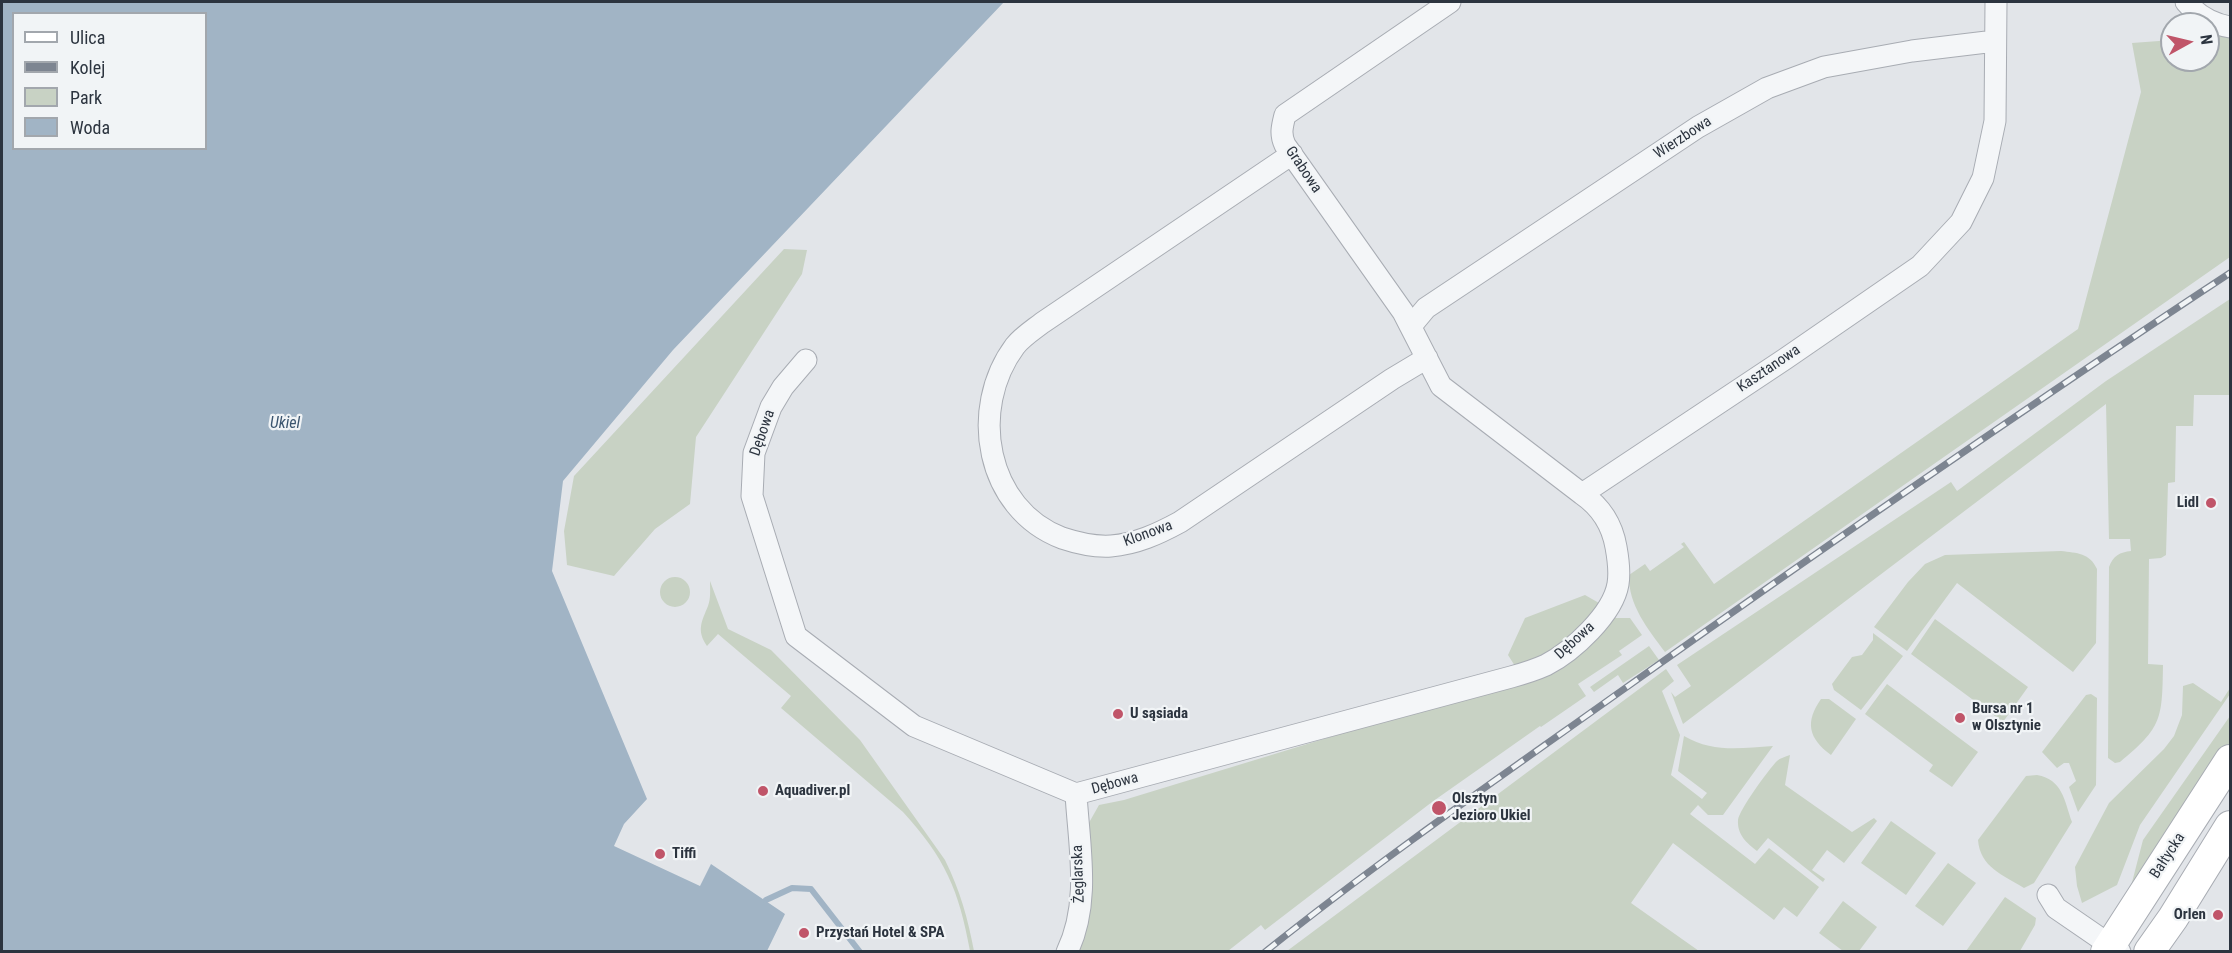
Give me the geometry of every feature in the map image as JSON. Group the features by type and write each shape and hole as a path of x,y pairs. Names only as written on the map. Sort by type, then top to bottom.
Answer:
{"main road":[{"name":"Bałtycka","path":"2112,949 2230,760"},
{"path":"2149,951 2173,918 2230,825"}],"street":[{"name":"Grabowa","path":"1411,326 1292,154 1281,136 1281,131 1285,116 1450,2"},
{"name":"Kasztanowa","path":"1582,494 1920,266 1960,222 1983,178 1995,121 1996,2"},
{"path":"2186,2 2194,11 2214,23 2230,27"},
{"name":"Wierzbowa","path":"1411,326 1426,308 1698,127 1767,88 1824,67 1912,51 1995,42"},
{"name":"Klonowa","path":"1292,154 1042,323 1016,345 999,375 990,414 991,456 1006,491 1020,510 1035,523 1069,540 1110,546 1146,538 1180,522 1392,379 1427,358"},
{"path":"1411,326 1441,386 1582,494"},
{"name":"Dębowa","path":"806,360 783,387 771,407 754,453 752,496 796,636 914,726 1076,794 1511,677 1544,666 1558,658 1593,627 1610,604 1618,584 1618,557 1611,528 1596,504 1582,494"},
{"name":"Żeglarska","path":"1067,951 1077,928 1081,907 1076,794"},
{"path":"2049,895 2056,908 2112,949"}],"green space":[{"path":"2220,36 2230,38 2230,257 1665,652 1635,606 1629,575 1645,564 1650,571 1684,547 1681,544 1684,542 1714,584 2078,329 2141,92 2132,43 2159,41 2160,72 2220,72"},
{"path":"784,249 807,250 802,274 696,437 690,504 655,529 614,576 567,565 564,531 574,476"},
{"path":"2230,299 2230,395 2194,395 2193,426 2176,426 2175,482 2168,483 2166,555 2149,559 2148,664 2163,665 2160,710 2145,740 2120,762 2115,763 2108,758 2109,567 2117,555 2131,551 2130,539 2109,539 2106,404 1683,724 1671,692 1675,697 1691,686 1677,665 1951,482 1957,491 2106,381"},
{"path":"2061,551 2078,553 2087,557 2097,569 2096,643 2073,672 1957,583 1907,651 1874,627 1908,582 1925,564 1945,555"},
{"path":"675,577 681,578 689,586 689,598 681,606 675,607 669,606 661,598 660,592 661,586 669,578"},
{"path":"710,581 728,629 771,650 860,740 945,860 963,905 974,951 970,951 961,910 940,860 903,812 781,708 791,696 718,634 707,646 701,630 710,600"},
{"path":"1585,595 1599,603 1582,628 1557,651 1515,666 1508,655 1525,618"},
{"path":"1608,618 1630,618 1642,635 1619,651 1622,655 1578,684 1586,696 1432,802 1265,930 1261,925 1228,951 1075,952 1086,828 1099,805 1124,800 1543,672"},
{"path":"1935,619 2028,687 2003,722 1911,654"},
{"path":"1873,633 1903,656 1861,710 1834,690 1832,684 1852,657 1862,655 1873,640"},
{"path":"1649,646 1659,660 1623,683 1618,675 1594,692 1590,687"},
{"path":"1666,669 1674,681 1662,691 1680,735 1671,775 1702,799 1707,793 1678,771 1684,736 1716,747 1773,746 1723,815 1708,815 1698,805 1690,814 1755,864 1769,848 1819,887 1797,917 1784,907 1774,920 1673,843 1631,903 1699,951 1287,951"},
{"path":"2193,683 2221,702 2230,688 2230,694 2140,825 2117,885 2082,903 2075,867 2109,803 2164,749 2174,736 2182,715 2183,686"},
{"path":"1887,684 1978,752 1952,787 1929,771 1933,765 1865,714"},
{"path":"2091,694 2097,698 2096,785 2078,812 2069,787 2076,781 2069,763 2064,763 2057,768 2042,752 2086,695"},
{"path":"1821,699 1829,699 1856,719 1831,755 1817,742 1811,729 1813,715"},
{"path":"2230,716 2230,745 2130,890 2143,840"},
{"path":"1790,755 1785,785 1852,832 1874,818 1877,821 1844,863 1827,850 1812,870 1825,879 1823,882 1768,838 1757,851 1746,842 1739,830 1740,815 1755,790 1777,761"},
{"path":"2037,775 2052,781 2057,786 2072,822 2034,883 2024,888 1988,864 1983,857 1978,840 2026,776"},
{"path":"1891,821 1936,853 1906,895 1861,863"},
{"path":"1948,863 1976,883 1943,926 1915,906"},
{"path":"2005,897 2036,918 2035,925 2020,951 1966,951"},
{"path":"1843,901 1877,927 1859,951 1843,951 1819,933"}],"water":[{"name":"Ukiel","path":"2,2 1004,2 673,350 563,481 552,571 647,799 624,824 614,846 700,886 711,864 785,914 767,951 2,951"}],"waterway":[{"path":"766,900 792,888 811,889 860,952"}],"railway":[{"path":"1265,952 1488,785 1699,636 2001,427 2230,273"}],"place":[{"name":"Lidl","path":"2211,503"},
{"name":"U sąsiada","path":"1118,714"},
{"name":"Bursa nr 1 w Olsztynie","path":"1960,718"},
{"name":"Aquadiver.pl","path":"763,791"},
{"name":"Olsztyn Jezioro Ukiel","path":"1439,808"},
{"name":"Tiffi","path":"660,854"},
{"name":"Orlen","path":"2218,915"},
{"name":"Przystań Hotel & SPA","path":"804,933"}]}
